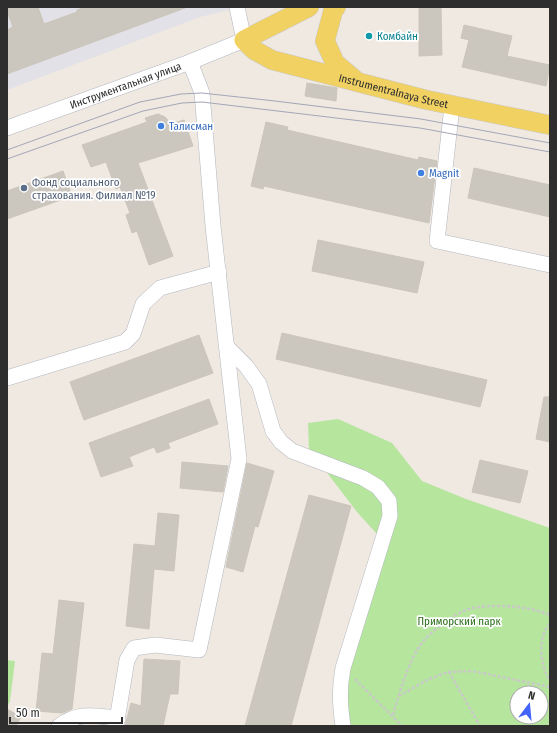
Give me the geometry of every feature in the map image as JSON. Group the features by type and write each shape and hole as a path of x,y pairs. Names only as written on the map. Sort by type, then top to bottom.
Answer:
{"main road":[{"path":"244,40 309,7"},
{"path":"336,7 333,11 326,41 335,63 357,82"},
{"name":"Instrumentralnaya Street","path":"244,40 254,50 272,60 452,106 550,125"}],"street":[{"path":"237,7 244,40"},
{"name":"Инструментальная улица","path":"7,128 190,62 244,40"},
{"path":"59,726 67,720 82,715 117,722 127,660 134,648 155,645 199,650 239,459 218,272 202,93 190,62"},
{"path":"452,106 437,241 550,265"},
{"path":"7,378 125,342 133,334 142,304 160,288 218,272"},
{"path":"227,347 246,366 259,384 273,431 281,442 292,451 363,478 378,487 389,501 390,516 343,668 339,697 343,726"}],"path":[{"path":"393,715 404,677 419,646 442,623 468,609 494,606 524,609 550,615"},
{"path":"550,624 541,638 545,675 550,680"},
{"path":"343,668 393,715 402,726"},
{"path":"398,697 429,679 448,672 472,672 550,687"},
{"path":"448,672 480,726"}],"shaded area":[{"path":"7,7 233,7 233,9 200,17 7,90"}],"green space":[{"name":"Приморский парк","path":"338,419 392,443 422,481 466,499 550,528 550,726 349,726 347,679 385,543 357,512 309,449 308,423"},
{"path":"7,660 15,661 10,701 7,707"}],"building":[{"path":"7,7 38,7 44,24 77,12 77,10 86,7 185,8 7,74 7,30 13,27"},
{"path":"419,7 441,7 442,55 419,56"},
{"path":"464,25 512,36 507,56 550,65 546,86 462,67 469,40 461,38"},
{"path":"307,83 337,88 336,101 305,96"},
{"path":"158,114 165,117 171,124 184,120 193,146 138,163 173,256 149,265 137,231 132,233 126,215 130,213 120,187 116,189 106,162 91,167 82,145 147,122 145,118"},
{"path":"266,122 288,127 287,130 418,160 419,157 437,161 429,223 264,186 263,189 251,186"},
{"path":"474,168 550,185 550,217 468,198"},
{"path":"63,171 72,196 7,219 7,191"},
{"path":"318,240 424,262 417,293 312,271"},
{"path":"282,333 487,380 480,407 276,359"},
{"path":"199,335 213,373 84,420 70,382"},
{"path":"544,397 550,397 550,442 536,439"},
{"path":"209,399 218,424 168,443 170,448 157,453 154,447 129,457 133,466 101,477 89,443"},
{"path":"480,460 528,471 520,503 472,492"},
{"path":"182,462 228,466 223,492 180,488"},
{"path":"247,463 274,471 258,527 255,526 243,572 226,567"},
{"path":"309,495 351,506 291,726 245,726"},
{"path":"158,513 179,515 174,571 154,569 149,629 126,626 134,544 155,546"},
{"path":"59,600 84,603 72,709 62,713 36,711 42,653 53,654"},
{"path":"144,659 180,661 178,694 170,694 163,726 125,726 131,703 141,706"},
{"path":"7,709 21,717 16,726 7,726"}],"tram line":[{"path":"7,150 140,102 181,94 202,93 421,119 550,143"},
{"path":"7,159 143,111 182,103 202,102 420,128 550,152"}],"place":[{"name":"Комбайн","path":"369,36"},
{"name":"Талисман","path":"161,126"},
{"name":"Magnit","path":"421,173"},
{"name":"Фонд социального страхования. Филиал №19","path":"24,188"}]}
